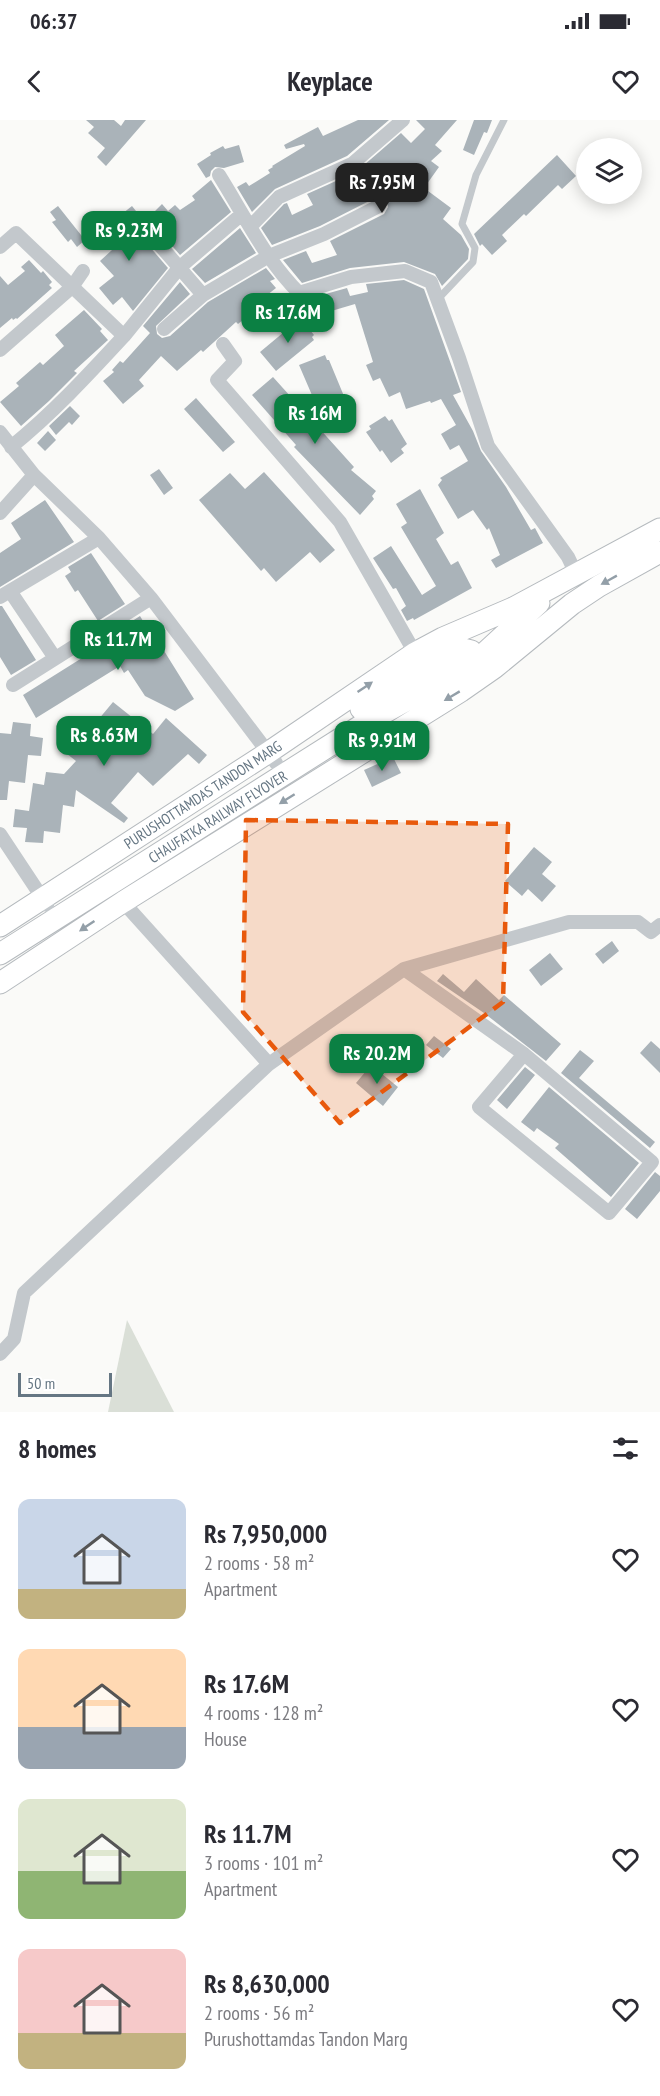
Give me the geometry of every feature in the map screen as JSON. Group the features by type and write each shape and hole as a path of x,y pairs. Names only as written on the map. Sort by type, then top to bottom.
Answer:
{"main road":[{"name":"PURUSHOTTAMDAS TANDON MARG","path":"273,757 415,653 443,638 513,608 660,529"},
{"path":"0,983 123,902 494,668 572,604 660,552"},
{"path":"491,650 570,577"},
{"path":"491,650 572,604"},
{"path":"443,638 471,634 487,640 491,650"},
{"path":"0,936 46,902 273,757 342,721 464,649 471,651 474,656 475,660 469,667"},
{"name":"CHAUFATKA RAILWAY FLYOVER","path":"0,954 182,841 362,725 469,667 491,650"},
{"path":"0,926 46,902"}],"street":[{"path":"250,227 279,197 352,164 403,120"},
{"path":"219,175 269,256 284,278 299,293 351,277 405,271 431,282 488,446 567,557 570,577"},
{"path":"164,329 203,295 269,256 324,234 379,206"},
{"path":"11,447 72,393 124,336 179,268 242,214"},
{"path":"138,220 203,295"},
{"path":"0,247 16,233 124,336"},
{"path":"1,347 72,287 83,272"},
{"path":"223,344 234,361 217,380 339,522 415,653"},
{"path":"0,432 34,475 99,538 151,598 273,757"},
{"path":"0,513 34,475"},
{"path":"55,658 5,594 99,538"},
{"path":"13,685 151,598"},
{"path":"0,834 46,902"},
{"path":"123,902 269,1065"},
{"path":"0,1354 14,1339 24,1293 269,1065 404,969 569,922 638,922 651,932 660,925"},
{"path":"404,969 524,1054 652,1162 609,1213 479,1107 524,1054"}],"lane":[{"path":"438,299 474,262 475,248 462,224 476,175 504,120"}],"highlighted area":[{"path":"246,820 508,824 503,1002 340,1123 243,1012"}],"shaded area":[{"path":"127,1320 174,1412 108,1412"}],"building":[{"path":"86,120 114,120 121,126 125,120 146,120 106,166 97,157 105,148 88,133 94,127"},
{"path":"358,120 389,120 347,156 275,189 252,212 237,187 246,182 249,186 270,173 268,170 272,166 305,146 304,144 286,149 284,145 318,127 323,136"},
{"path":"416,120 457,120 435,145 442,151 431,161 439,167 424,188 451,208 443,219 461,235 469,249 468,259 442,286 435,274 404,262 350,268 302,283 283,260 306,251 312,263 337,255 330,241 384,214 388,207 387,201 380,197 375,198 320,226 272,245 261,228 284,204 287,203 292,215 313,205 307,194 356,172 401,133 411,143 425,129"},
{"path":"474,120 492,120 474,155 463,150"},
{"path":"239,145 244,162 224,168 215,167 210,176 206,178 197,164 223,146 225,149"},
{"path":"557,155 576,176 562,189 558,185 526,216 524,214 502,235 507,241 492,255 482,244 480,246 474,234"},
{"path":"211,180 231,212 180,255 148,218 162,204 168,211 175,205 180,210 195,200 192,196"},
{"path":"58,206 85,240 77,247 71,239 68,242 52,222 56,220 50,212"},
{"path":"132,206 136,211 130,217 131,225 168,268 133,311 122,297 113,305 99,288 114,276 100,261 112,250 97,234 112,219 113,221"},
{"path":"240,228 256,253 205,283 192,269"},
{"path":"29,260 41,273 43,271 52,282 49,285 52,288 17,319 12,318 0,328 0,276 8,285 25,271 21,267"},
{"path":"266,268 275,279 270,281 276,288 248,310 251,313 238,324 236,322 203,352 201,350 177,371 161,356 139,380 144,386 123,404 103,381 114,372 112,370 120,361 123,363 150,333 143,326 180,282 190,294 156,326 157,334 162,338 170,336 208,302"},
{"path":"404,280 424,289 461,392 453,395 481,451 506,487 531,530 535,528 543,543 496,568 491,560 500,555 489,528 487,530 473,510 458,519 438,485 442,480 440,478 468,461 459,445 450,450 441,434 456,425 441,399 406,409 400,392 389,397 380,378 373,381 366,365 373,362 355,304 328,312 322,295 347,288 350,296 368,292 366,284"},
{"path":"84,310 102,329 100,331 108,340 74,371 77,373 49,401 21,426 0,402 19,386 16,383 40,362 43,365 64,346 55,335"},
{"path":"298,315 314,335 312,337 314,340 276,371 260,352 290,327 287,324"},
{"path":"325,355 351,413 341,419 343,423 327,430 299,365"},
{"path":"273,377 354,467 351,470 376,491 372,496 374,499 360,515 294,447 296,445 252,395"},
{"path":"196,398 235,442 223,452 184,409"},
{"path":"70,406 80,416 72,425 69,422 56,435 49,426"},
{"path":"385,416 389,421 392,419 407,444 401,449 404,453 391,463 366,432 371,429 369,426"},
{"path":"48,431 56,440 45,451 37,443"},
{"path":"159,469 173,488 164,495 150,475"},
{"path":"264,472 335,550 320,563 310,552 276,582 264,568 261,571 199,500 230,473 245,489"},
{"path":"420,489 444,533 436,539 451,565 458,561 472,588 414,620 413,618 407,621 401,610 406,606 396,588 393,589 373,558 391,546 422,595 436,586 401,527 407,523 396,504"},
{"path":"45,500 74,542 0,587 0,553 21,539 11,523"},
{"path":"91,553 125,604 98,621 78,590 75,592 65,576 71,572 68,567"},
{"path":"0,606 36,660 11,675 0,657"},
{"path":"140,616 194,699 175,711 145,696 128,670 124,673 120,666 36,718 23,695 117,636 115,632"},
{"path":"113,702 153,734 166,718 207,755 199,764 188,754 153,786 138,772 111,803 128,818 124,823 76,790 74,807 63,805 60,833 44,831 43,843 25,842 27,828 13,827 15,809 29,811 33,783 44,785 46,772 64,774 76,761 57,746 83,717 93,726"},
{"path":"13,722 31,724 30,736 43,738 41,756 28,755 25,783 9,781 7,800 0,800 0,733 11,734"},
{"path":"393,757 401,773 372,787 364,770"},
{"path":"534,847 552,862 542,874 556,886 542,902 528,889 522,896 505,881"},
{"path":"612,941 619,951 603,964 595,954"},
{"path":"550,953 563,969 541,986 529,970"},
{"path":"443,974 464,992 476,979 499,1000 504,995 561,1044 546,1061 484,1013 437,981"},
{"path":"434,1036 451,1049 443,1058 426,1045"},
{"path":"651,1041 660,1049 660,1073 640,1053"},
{"path":"580,1050 594,1061 579,1078 655,1142 650,1148 561,1073"},
{"path":"371,1065 398,1087 383,1106 356,1083"},
{"path":"525,1067 535,1075 507,1109 497,1100"},
{"path":"549,1087 639,1163 611,1197 555,1148 559,1144 537,1128 534,1132 521,1122"},
{"path":"655,1172 660,1176 660,1191 637,1219 625,1209"}]}
